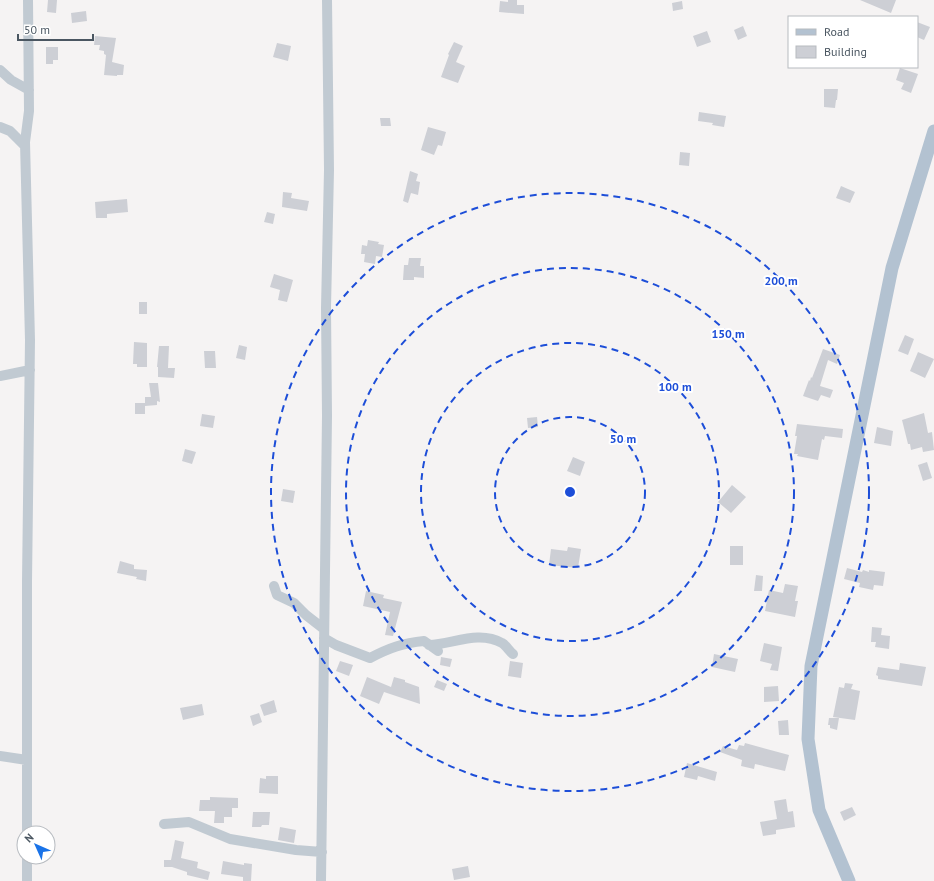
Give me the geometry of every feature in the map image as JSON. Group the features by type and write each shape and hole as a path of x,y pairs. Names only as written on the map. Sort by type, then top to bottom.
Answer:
{"main road":[{"path":"849,881 819,810 808,739 811,666 892,268 934,131"}],"street":[{"path":"27,825 27,582 30,340 25,146 29,111 28,0"},
{"path":"321,881 327,416 326,308 329,170 327,0"},
{"path":"0,70 11,80 29,90"},
{"path":"0,128 10,131 25,146"},
{"path":"0,376 30,370"},
{"path":"274,586 277,595 294,603 336,645 370,658 388,648 424,640 438,651"},
{"path":"429,645 442,644 464,638 489,638 502,643 513,654"},
{"path":"0,756 27,760"},
{"path":"164,824 189,822 230,839 296,850 322,852"},
{"path":"27,865 27,881"}],"building":[{"path":"48,0 57,0 56,13 47,12"},
{"path":"508,0 517,0 517,5 524,5 524,14 499,12 500,1 508,2"},
{"path":"860,0 896,0 891,13"},
{"path":"682,1 683,9 673,11 672,3"},
{"path":"86,11 87,21 72,23 71,13"},
{"path":"918,22 930,27 924,40 918,37"},
{"path":"743,26 747,36 738,40 734,30"},
{"path":"707,31 711,42 697,47 693,36"},
{"path":"95,36 116,38 112,62 124,65 123,75 104,75 106,55 104,54 104,51 99,50 100,45 94,45"},
{"path":"454,42 463,46 456,62 465,66 458,83 441,77 449,55 448,54"},
{"path":"277,43 291,46 288,61 273,57"},
{"path":"46,47 58,47 58,60 53,60 53,64 46,64"},
{"path":"900,68 918,74 911,93 901,89 904,83 896,80"},
{"path":"824,89 838,89 835,108 824,107"},
{"path":"699,112 726,116 724,127 712,125 713,123 698,121"},
{"path":"380,118 390,118 391,126 381,126"},
{"path":"428,127 446,132 442,146 438,145 434,155 421,150"},
{"path":"680,152 690,153 689,166 679,165"},
{"path":"410,171 418,174 416,181 420,182 418,195 411,193 408,203 403,201"},
{"path":"841,186 855,192 850,203 836,198"},
{"path":"283,192 292,193 291,198 309,201 307,211 282,207"},
{"path":"127,199 128,212 107,214 107,218 96,218 95,202"},
{"path":"267,212 275,214 273,224 264,222"},
{"path":"368,240 379,242 378,244 384,245 382,257 376,256 375,264 364,262 365,254 361,254 362,245 367,246"},
{"path":"409,258 421,258 420,266 424,266 424,278 414,277 414,280 403,280 404,265 408,265"},
{"path":"274,274 293,280 287,302 278,300 280,290 270,287"},
{"path":"139,302 147,302 147,314 139,314"},
{"path":"905,335 914,339 908,355 898,351"},
{"path":"134,342 147,343 147,367 137,367 137,364 133,364"},
{"path":"239,345 247,347 245,360 236,358"},
{"path":"159,346 169,346 168,368 175,368 174,378 158,377 157,367"},
{"path":"823,349 840,355 837,364 828,360 820,386 833,390 830,398 821,395 818,401 803,396 809,380 810,381 811,377 812,378"},
{"path":"204,351 215,351 216,368 205,368"},
{"path":"918,352 934,359 925,378 910,371"},
{"path":"149,383 158,383 160,402 157,401 157,405 145,406 145,397 151,397"},
{"path":"135,403 145,403 145,414 135,414"},
{"path":"924,413 928,433 932,432 934,450 923,452 922,447 911,450 902,420"},
{"path":"202,414 215,416 213,428 200,426"},
{"path":"537,417 538,427 528,428 527,418"},
{"path":"797,424 843,429 842,438 825,436 824,440 822,439 818,460 797,456 798,454 794,454"},
{"path":"877,427 893,431 891,446 874,443"},
{"path":"185,449 196,452 192,464 182,461"},
{"path":"573,457 585,462 580,476 567,471"},
{"path":"927,462 932,478 923,481 918,465"},
{"path":"732,485 746,497 731,513 718,502"},
{"path":"283,489 295,491 293,503 281,501"},
{"path":"730,546 743,546 743,565 730,565"},
{"path":"568,547 581,549 578,568 549,565 551,549 567,551"},
{"path":"120,561 134,565 134,569 147,570 146,581 136,579 137,577 117,573"},
{"path":"847,568 862,572 863,570 869,572 869,570 885,572 883,586 874,585 873,590 859,587 860,583 844,579"},
{"path":"756,575 763,576 762,591 754,591"},
{"path":"785,584 798,586 795,601 798,601 795,617 765,611 769,590 783,593"},
{"path":"366,591 384,595 383,598 402,602 393,636 385,635 390,612 363,606"},
{"path":"872,627 882,628 881,635 890,636 889,649 875,647 876,642 871,642"},
{"path":"764,643 782,647 778,671 770,670 772,664 760,661"},
{"path":"714,654 738,659 735,672 712,667"},
{"path":"441,657 452,659 450,667 440,665"},
{"path":"340,661 353,665 349,676 336,671"},
{"path":"510,661 523,663 521,678 508,676"},
{"path":"900,663 926,667 922,686 878,679 878,676 876,675 878,667 899,670"},
{"path":"367,677 391,687 394,677 405,680 405,682 419,687 420,704 384,692 379,704 360,696"},
{"path":"437,680 447,684 444,691 434,687"},
{"path":"845,683 853,684 851,689 860,691 855,720 833,717 839,687 844,688"},
{"path":"778,686 779,701 764,702 764,687"},
{"path":"274,700 277,712 264,716 260,705"},
{"path":"202,704 204,715 183,720 180,708"},
{"path":"259,713 262,722 253,726 250,716"},
{"path":"829,718 839,718 837,730 830,728 830,725 828,725"},
{"path":"788,720 789,735 779,735 778,721"},
{"path":"745,743 789,755 785,771 755,764 754,769 741,766 742,760 720,752 723,746 737,750 739,745 744,746"},
{"path":"687,763 717,772 715,781 698,776 697,780 684,777"},
{"path":"266,776 278,776 278,794 259,793 260,778 266,779"},
{"path":"210,797 238,798 238,808 232,808 232,817 224,817 224,823 214,823 215,811 199,811 200,800 210,800"},
{"path":"786,799 788,812 793,811 795,827 776,830 776,834 763,836 760,822 777,819 774,801"},
{"path":"852,807 856,815 844,821 840,812"},
{"path":"253,812 270,812 269,825 252,827"},
{"path":"280,827 296,830 294,843 278,840"},
{"path":"175,840 184,842 181,858 198,862 197,868 210,872 208,880 187,875 187,872 172,867 164,867 164,860 171,860"},
{"path":"223,861 244,865 244,863 252,864 251,881 243,881 243,877 221,874"},
{"path":"468,866 470,877 454,880 452,869"}]}
